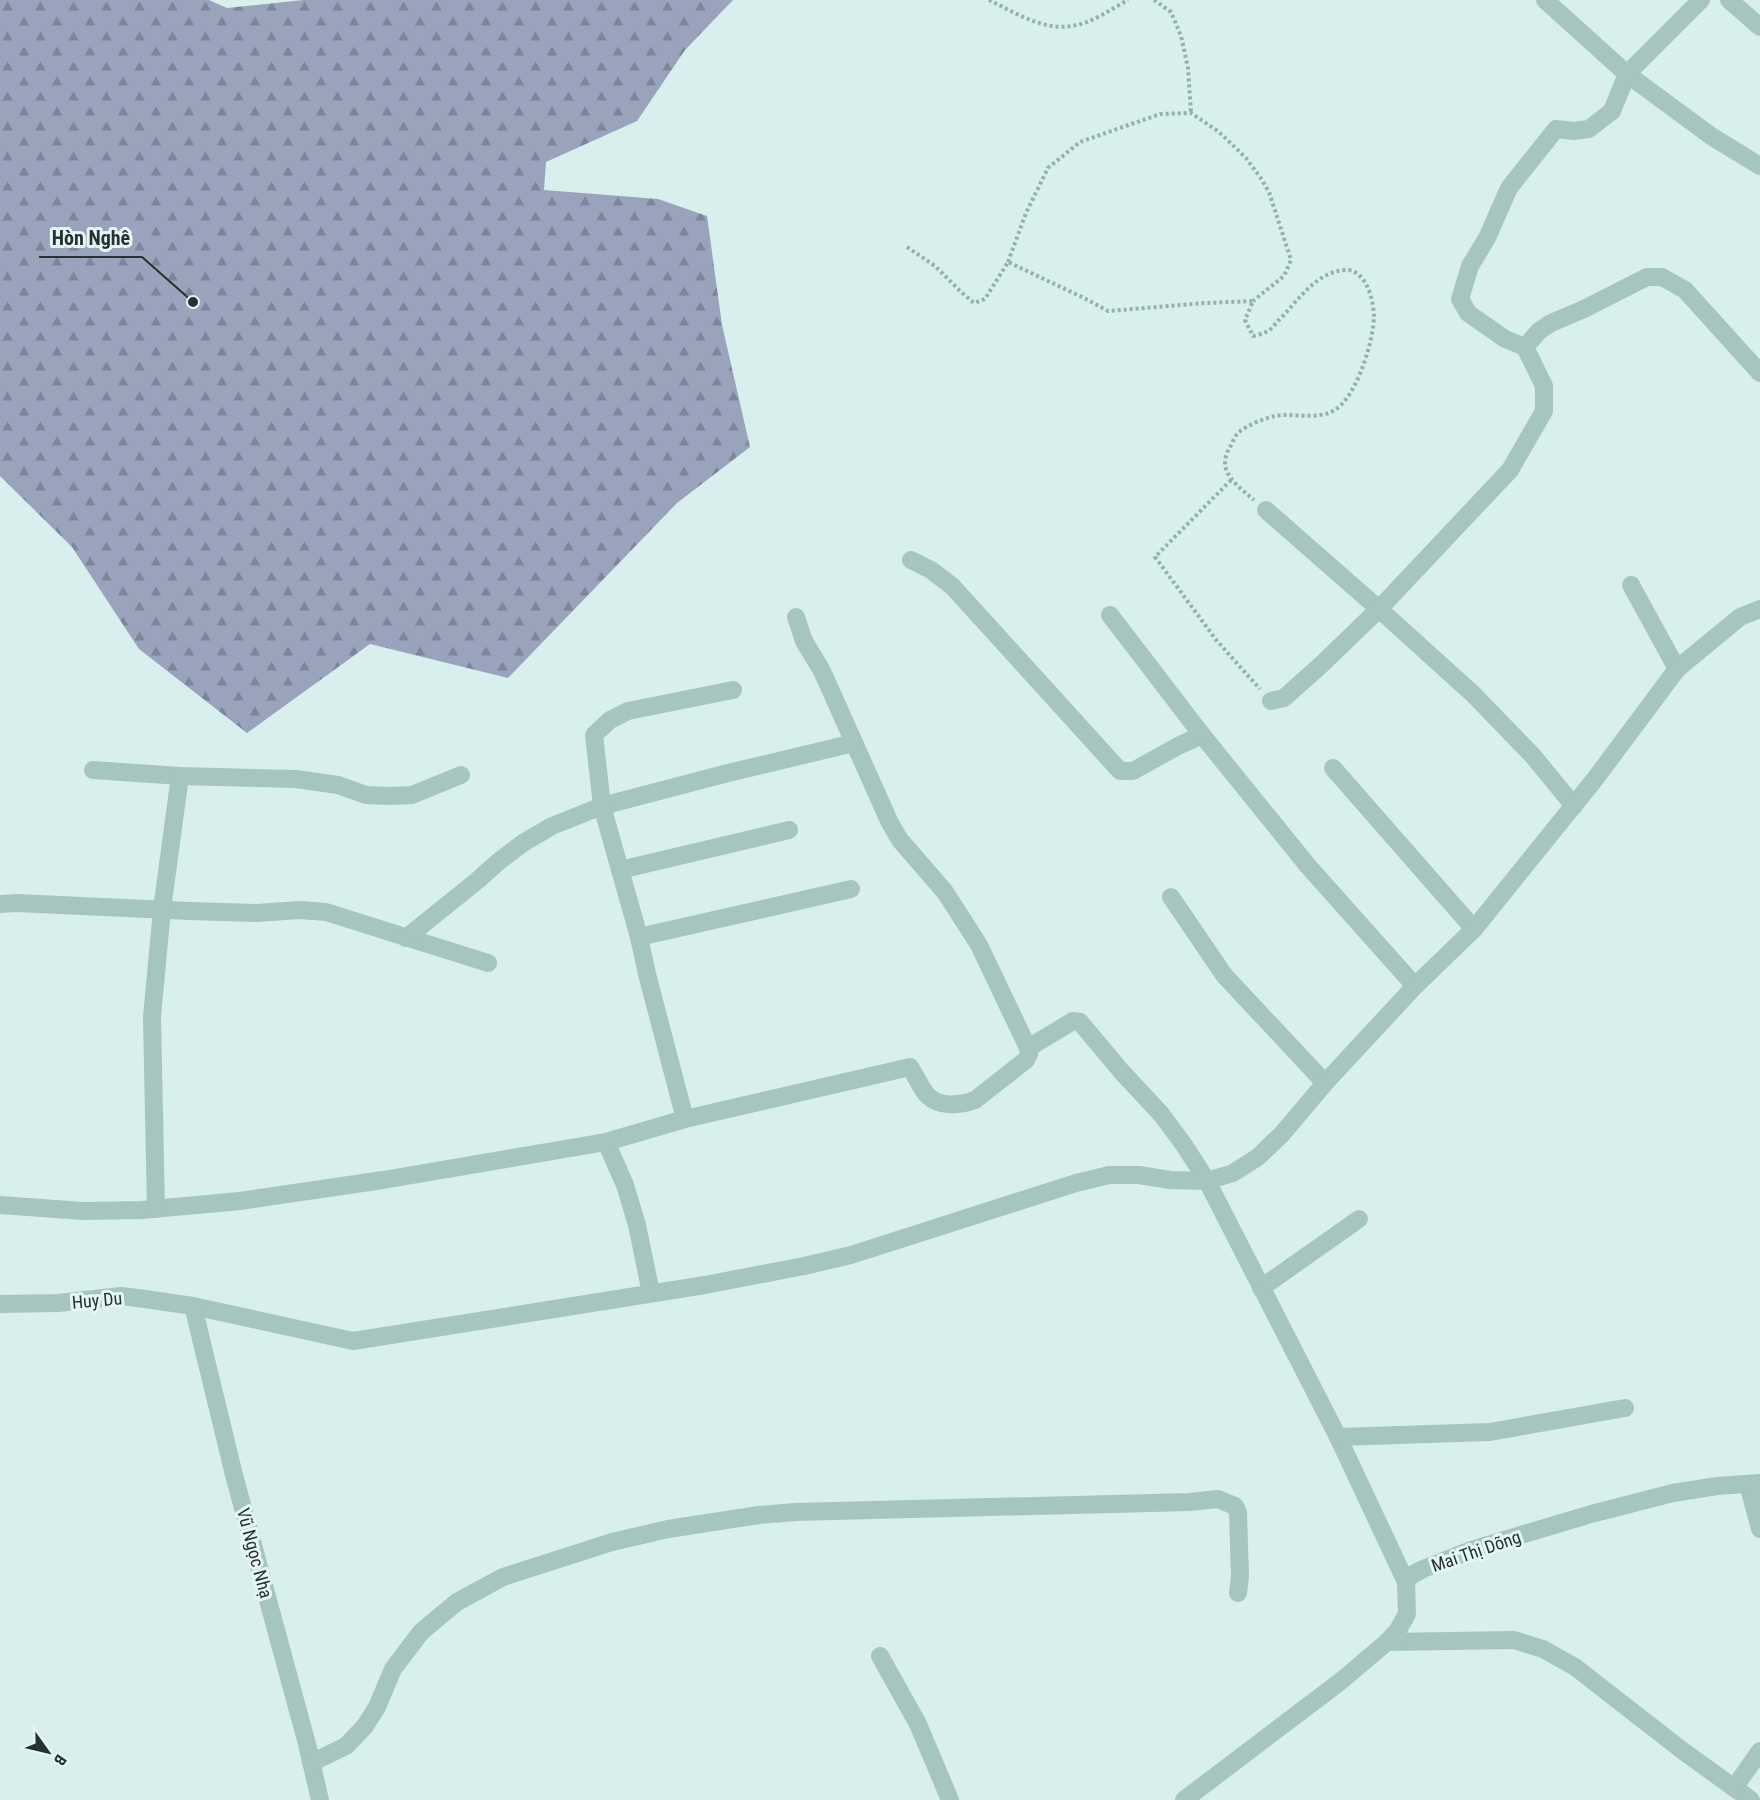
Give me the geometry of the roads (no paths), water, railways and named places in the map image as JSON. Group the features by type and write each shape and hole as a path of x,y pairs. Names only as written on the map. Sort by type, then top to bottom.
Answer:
{"street":[{"path":"1545,0 1627,74 1711,136 1760,166"},
{"path":"1271,701 1284,698 1295,689 1379,609 1510,470 1544,411 1544,386 1525,347 1505,339 1468,313 1460,299 1470,266 1487,238 1509,188 1556,129 1574,131 1588,129 1612,111 1627,74 1701,0"},
{"path":"1729,0 1760,27"},
{"path":"1525,347 1539,331 1551,323 1647,277 1662,277 1685,290 1760,373"},
{"path":"1266,510 1473,694 1533,756 1574,806"},
{"path":"911,560 931,570 952,586 1120,771 1133,771 1202,735"},
{"path":"1631,585 1677,669"},
{"path":"1207,1181 1233,1173 1258,1157 1282,1134 1325,1083 1415,986 1474,929 1574,806 1677,669 1740,617 1760,609"},
{"path":"1110,615 1202,735 1308,866 1415,986"},
{"path":"0,1205 83,1211 156,1209 240,1201 382,1180 606,1142 685,1119 910,1067 928,1096 946,1104 955,1105 975,1100 1026,1060 1029,1054 1028,1048 979,945 945,892 900,840 890,823 822,670 804,641 796,616"},
{"path":"685,1119 639,937 602,806 594,735 610,720 628,711 733,690"},
{"path":"406,938 498,862 523,843 552,826 602,806 854,743"},
{"path":"1333,768 1474,929"},
{"path":"93,770 296,780 338,785 366,795 389,796 412,795 461,775"},
{"path":"156,1209 152,1017 162,909 180,776"},
{"path":"620,870 789,830"},
{"path":"639,937 851,890"},
{"path":"1171,897 1224,975 1325,1083"},
{"path":"0,904 256,913 300,910 326,912 488,963"},
{"path":"1028,1048 1073,1021 1080,1022 1121,1071 1161,1113 1184,1144 1207,1181 1338,1437 1406,1582 1407,1614 1398,1630 1387,1642 1341,1681 1184,1800"},
{"path":"606,1142 625,1185 634,1215 651,1293"},
{"name":"Huy Du","path":"0,1304 58,1304 122,1296 193,1306 353,1341 764,1274 851,1255 1066,1186 1109,1175 1139,1175 1170,1180 1207,1181"},
{"path":"1261,1288 1359,1219"},
{"name":"Vũ Ngọc Nhạ","path":"193,1306 234,1475 320,1800"},
{"path":"1338,1437 1490,1432 1625,1408"},
{"path":"1754,1484 1760,1529"},
{"name":"Mai Thị Dõng","path":"1406,1582 1412,1575 1471,1550 1591,1514 1673,1493 1717,1486 1754,1484"},
{"path":"311,1763 346,1746 365,1726 377,1707 393,1669 421,1632 457,1602 503,1577 612,1542 668,1529 759,1515 796,1512 1190,1502 1218,1499 1235,1506 1238,1513 1238,1593"},
{"path":"1387,1642 1514,1640 1543,1649 1575,1667 1750,1800"},
{"path":"880,1656 918,1724 950,1800"},
{"path":"1734,1788 1760,1752"}],"place":[{"name":"Hòn Nghê","path":"193,302"}]}
